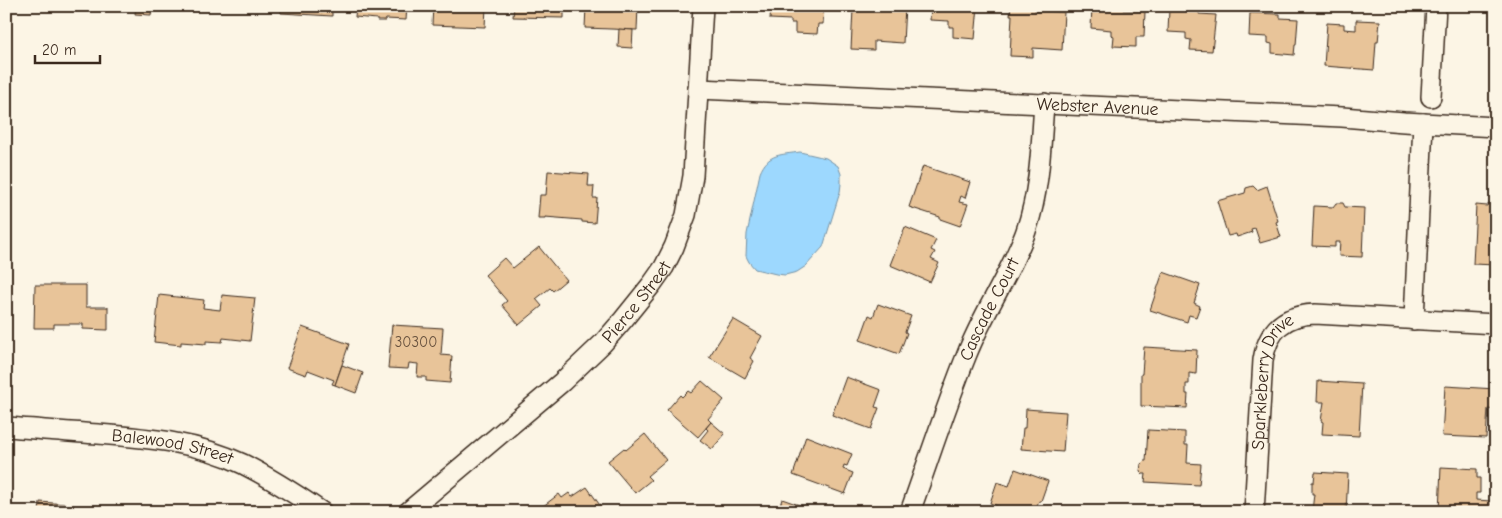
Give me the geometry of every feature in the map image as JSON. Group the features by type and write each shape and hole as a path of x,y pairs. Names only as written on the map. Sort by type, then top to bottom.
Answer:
{"street":[{"name":"Pierce Street","path":"408,512 583,364 623,320 664,267 681,230 693,176 703,6"},
{"path":"1431,97 1436,6"},
{"name":"Webster Avenue","path":"698,89 1342,117 1496,127"},
{"name":"Cascade Court","path":"910,512 968,353 984,316 1026,232 1035,199 1044,103"},
{"path":"1414,320 1423,123"},
{"name":"Sparkleberry Drive","path":"1254,512 1263,360 1265,349 1272,333 1285,321 1304,314 1496,324"},
{"name":"Balewood Street","path":"6,427 145,438 190,446 243,464 322,512"}],"water":[{"path":"800,152 826,158 838,166 841,174 840,192 823,247 806,266 797,272 785,275 755,269 746,256 747,234 760,173 763,166 771,158"}],"building":[{"path":"136,6 152,6 151,15 135,14"},
{"path":"281,6 332,6 332,16 281,13"},
{"path":"356,6 407,6 406,20 386,19 385,21 377,21 377,19 355,17"},
{"path":"433,6 486,6 485,27 432,25"},
{"path":"514,6 564,6 564,18 513,17"},
{"path":"586,6 638,6 637,30 585,28"},
{"path":"771,6 824,6 823,24 818,24 817,34 795,33 795,23 791,23 791,20 770,19"},
{"path":"852,6 905,6 903,43 874,41 874,50 851,49"},
{"path":"931,6 978,6 975,39 953,37 953,27 949,27 949,21 930,20"},
{"path":"1011,6 1035,6 1035,11 1064,12 1062,50 1033,48 1033,57 1010,56"},
{"path":"1092,6 1123,6 1123,10 1145,11 1144,37 1136,37 1136,47 1113,46 1114,36 1111,35 1111,30 1091,28"},
{"path":"1169,9 1199,11 1199,14 1216,15 1212,51 1190,50 1191,40 1186,39 1186,33 1168,32"},
{"path":"1250,13 1280,14 1280,18 1298,19 1294,55 1272,53 1272,44 1268,43 1268,37 1249,36"},
{"path":"1356,20 1380,21 1374,70 1324,66 1327,23 1344,24 1344,29 1356,30"},
{"path":"619,29 633,30 632,48 618,47"},
{"path":"923,166 970,182 965,198 961,196 959,202 968,204 960,226 909,207"},
{"path":"548,171 589,174 588,186 594,186 593,198 597,198 595,223 582,222 582,220 538,218 540,195 546,195"},
{"path":"1253,186 1257,190 1267,186 1281,237 1260,243 1255,228 1251,229 1252,232 1237,237 1236,234 1228,236 1217,201 1245,193 1246,188"},
{"path":"1490,202 1496,202 1496,265 1473,264 1476,205 1487,206"},
{"path":"1336,203 1343,203 1345,207 1364,208 1362,257 1339,256 1340,242 1335,242 1335,247 1312,246 1314,206 1333,207"},
{"path":"905,227 936,240 931,250 935,252 931,259 939,263 930,282 890,265"},
{"path":"539,247 566,280 553,291 550,288 536,299 542,306 519,325 502,305 507,301 485,275 504,258 513,268"},
{"path":"1163,272 1200,285 1194,303 1200,306 1196,317 1189,315 1187,322 1150,310"},
{"path":"35,285 86,285 86,307 108,307 108,330 83,329 83,324 54,324 54,328 34,328"},
{"path":"159,295 204,300 203,308 220,310 222,295 255,298 250,341 223,338 222,342 206,341 206,344 181,342 181,345 154,342"},
{"path":"878,304 911,316 899,354 860,340 869,315 873,317"},
{"path":"733,319 762,336 750,358 754,361 745,378 709,357"},
{"path":"392,325 443,328 441,355 452,356 450,383 426,381 426,377 417,377 418,364 409,363 408,369 388,368"},
{"path":"302,327 349,344 335,385 332,384 334,380 308,370 306,375 287,368"},
{"path":"1144,347 1197,350 1196,374 1189,373 1189,384 1186,384 1186,394 1188,394 1187,408 1141,406 1141,374"},
{"path":"342,365 363,373 356,393 335,385"},
{"path":"846,377 881,390 875,407 879,408 871,429 832,415"},
{"path":"702,381 724,400 708,419 711,422 698,437 667,410 680,395 682,397 688,391 691,393"},
{"path":"1318,381 1362,384 1359,436 1322,434 1323,422 1321,421 1324,402 1317,402"},
{"path":"1445,386 1496,389 1495,410 1488,409 1486,438 1442,436"},
{"path":"1026,409 1066,412 1063,452 1021,449"},
{"path":"711,422 725,434 712,449 700,440 708,430 706,428"},
{"path":"1148,430 1185,432 1185,445 1188,445 1187,463 1201,464 1199,485 1145,482 1146,474 1140,471 1141,464 1146,461"},
{"path":"645,434 666,460 647,476 651,480 635,493 608,461 624,448 626,450"},
{"path":"806,436 852,454 847,466 844,465 843,469 853,473 845,494 793,475"},
{"path":"1441,467 1477,469 1477,478 1480,478 1480,493 1476,493 1476,500 1491,501 1490,512 1439,512"},
{"path":"1015,469 1048,481 1041,501 1039,501 1034,512 1012,512 990,503 997,482 1009,486"},
{"path":"1315,472 1348,474 1346,512 1312,511 1314,494 1312,494 1312,482 1314,482"},
{"path":"587,487 604,511 546,512 542,507 559,494 562,498 569,493 572,497"},
{"path":"782,499 819,512 778,512"},
{"path":"40,502 66,504 66,512 39,512"},
{"path":"1146,508 1182,510 1182,512 1146,512"}]}
